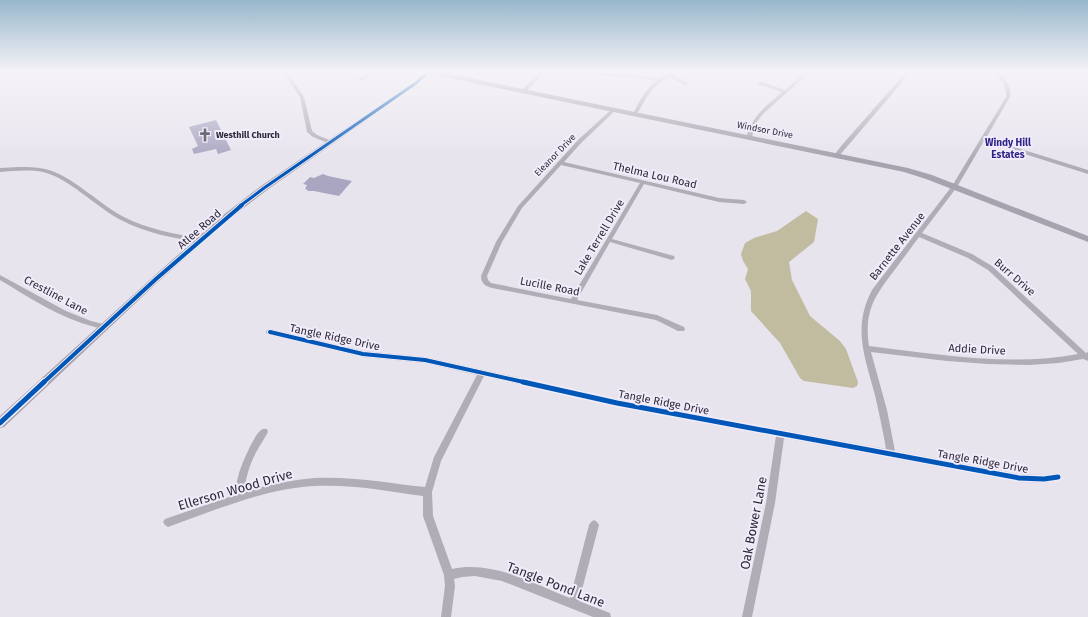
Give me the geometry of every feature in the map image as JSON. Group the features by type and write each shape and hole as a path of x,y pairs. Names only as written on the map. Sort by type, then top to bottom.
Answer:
{"street":[{"path":"303,101 310,132 315,136 330,142"},
{"name":"Atlee Road","path":"0,423 200,240 264,188 390,101"},
{"name":"Windsor Drive","path":"570,101 905,170 954,187 1088,239"},
{"path":"635,114 643,101"},
{"path":"749,137 757,118 776,101"},
{"path":"837,155 884,101"},
{"name":"Barnette Avenue","path":"891,454 881,405 865,348 863,328 868,304 874,292 954,187 1005,101"},
{"name":"Eleanor Drive","path":"513,216 528,197 580,141 614,110"},
{"path":"983,139 1088,172"},
{"name":"Thelma Lou Road","path":"561,163 719,200 744,202"},
{"path":"0,170 32,169 47,172 65,181 122,219 158,231 200,240"},
{"name":"Lake Terrell Drive","path":"572,302 643,182"},
{"name":"Lucille Road","path":"513,216 492,256 484,276 486,282 494,286 657,318 681,329"},
{"name":"Burr Drive","path":"918,234 970,256 990,268 1087,357"},
{"path":"609,240 672,258"},
{"name":"Crestline Lane","path":"0,277 71,317 85,323 104,327"},
{"name":"Tangle Ridge Drive","path":"270,332 363,354 425,360 617,402 1019,478 1044,479 1058,477"},
{"name":"Addie Drive","path":"865,348 920,356 986,361 1040,361 1087,357"},
{"path":"446,617 450,586 449,575 428,516 428,492 437,460 482,372"},
{"path":"239,498 244,469 256,444 264,432"},
{"name":"Oak Bower Lane","path":"747,617 771,501 780,434"},
{"name":"Ellerson Wood Drive","path":"168,522 239,498 296,484 332,482 428,492"},
{"path":"574,605 594,525"},
{"name":"Tangle Pond Lane","path":"449,575 463,571 492,574 512,580 606,617"}],"shaded area":[{"path":"806,211 818,219 814,242 789,262 792,280 810,316 840,341 846,349 858,382 857,386 853,388 804,381 800,378 780,343 751,311 751,291 745,279 748,269 741,254 745,243 754,238 777,231"}],"building":[{"name":"Westhill Church","path":"216,120 231,150 218,154 216,149 194,154 192,149 198,146 189,127"},
{"path":"323,174 352,181 339,196 307,191 308,190 305,189 307,185 303,184 310,177 314,178"}],"cycle path":[{"path":"0,423 156,279 225,218 264,188 391,101"},
{"path":"270,332 363,354 425,360 617,403 1019,478 1044,479 1058,477"}],"place":[{"name":"Westhill Church","path":"205,135"}],"district":[{"name":"Windy Hill Estates","path":"1008,148"}]}
